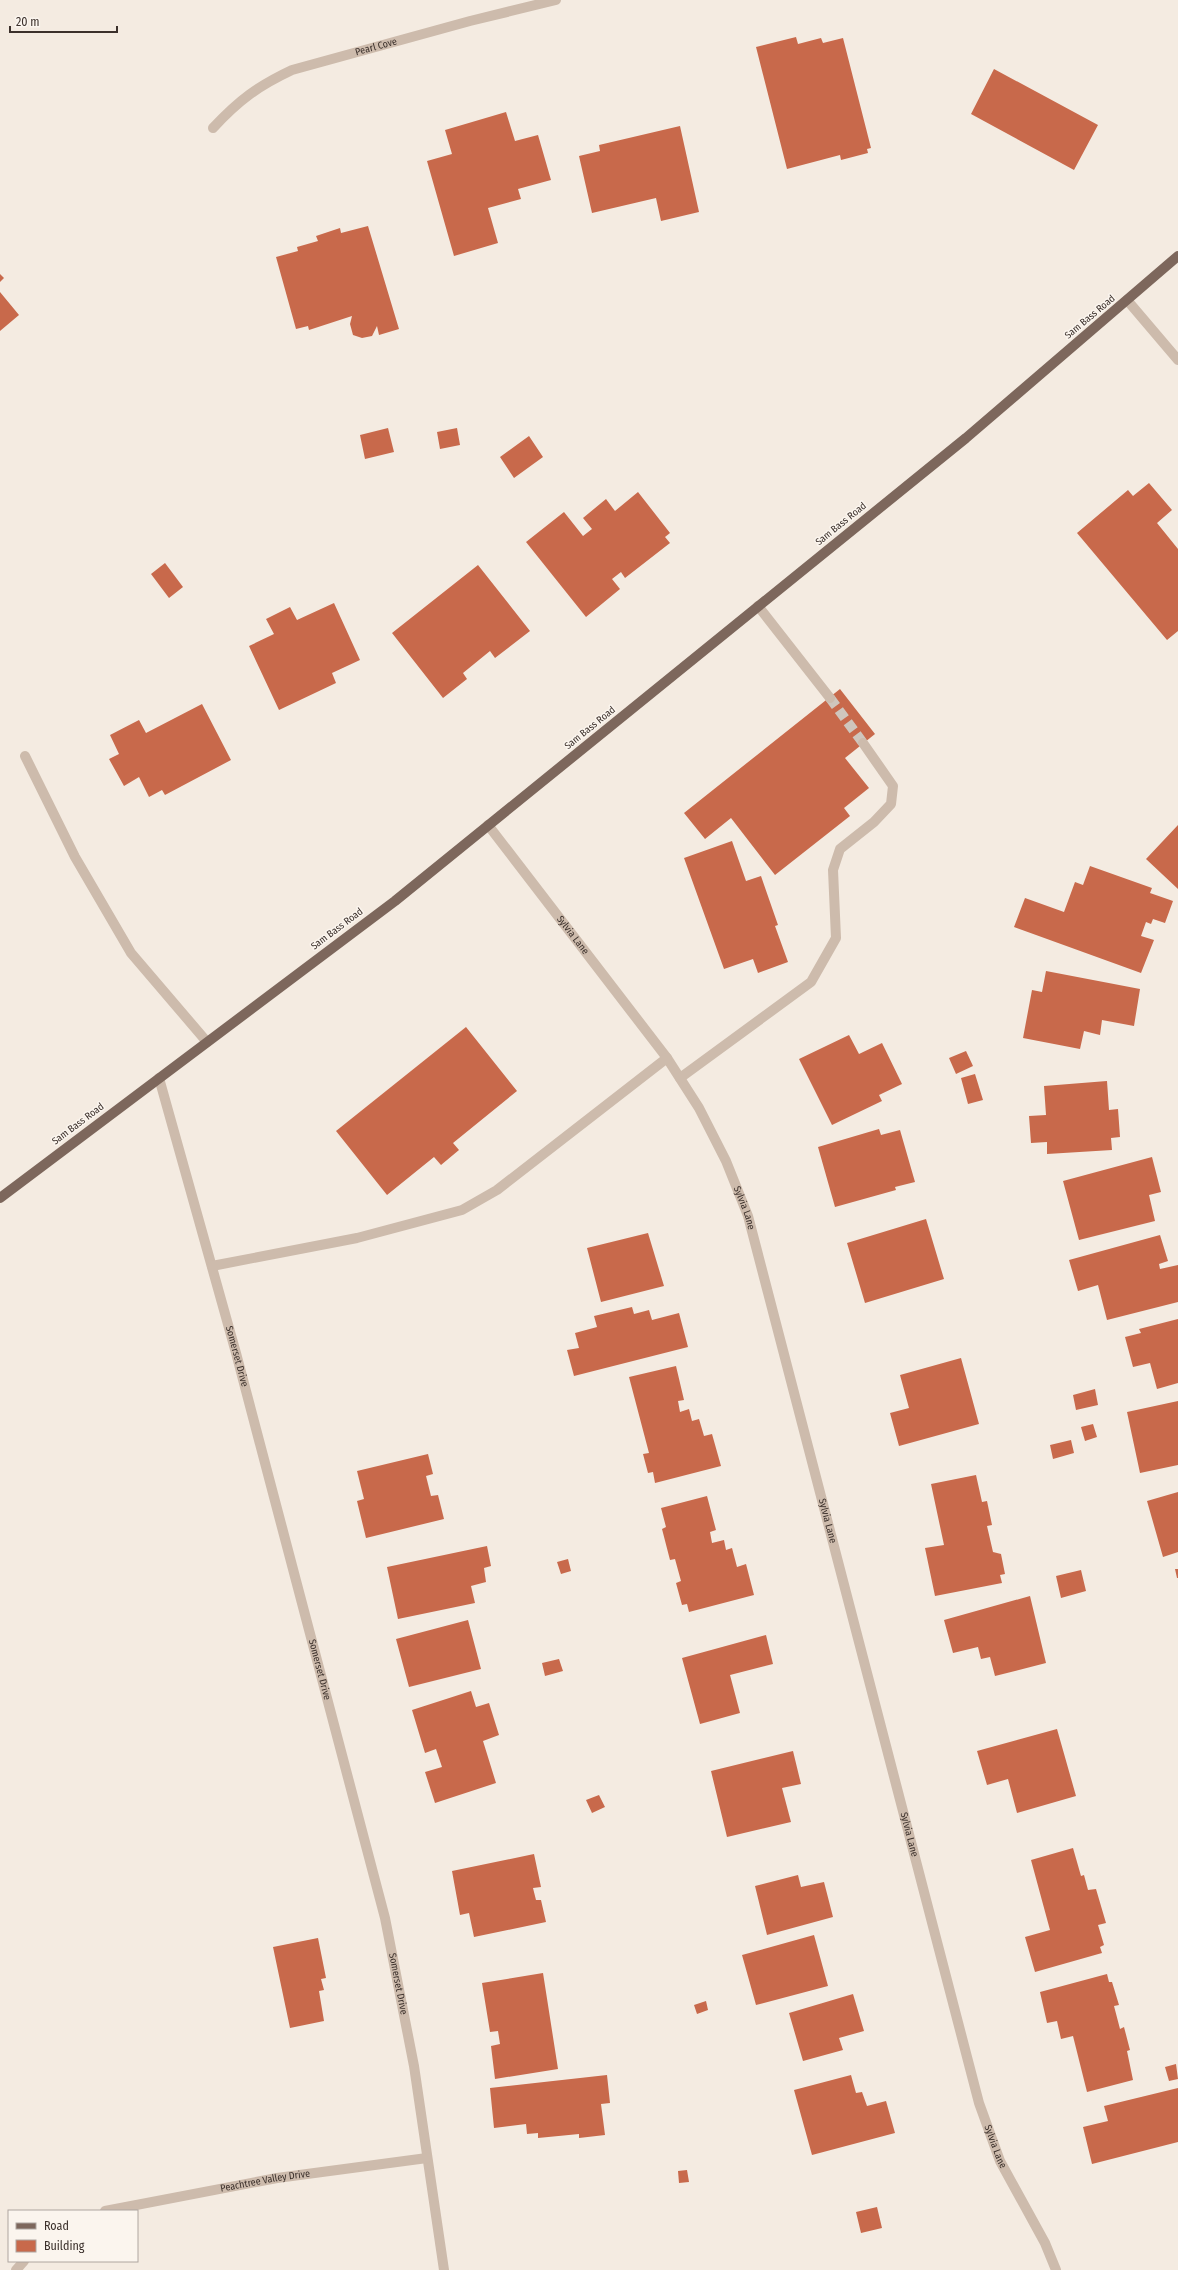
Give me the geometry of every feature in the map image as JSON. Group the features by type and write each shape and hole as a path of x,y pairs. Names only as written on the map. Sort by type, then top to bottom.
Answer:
{"main road":[{"name":"Sam Bass Road","path":"0,1198 395,901 966,438 1178,256"}],"street":[{"name":"Pearl Cove","path":"213,128 234,106 264,83 292,70 470,21 556,0"},
{"path":"1127,300 1178,360"},
{"path":"758,606 830,698"},
{"path":"680,1078 811,982 836,938 832,870 840,848 874,822 891,804 893,786 863,743"},
{"path":"25,756 75,857 131,953 207,1042"},
{"name":"Sylvia Lane","path":"488,825 667,1058 699,1108 726,1161 748,1216 979,2103 1000,2161 1045,2244 1056,2270"},
{"path":"212,1266 357,1238 462,1210 497,1190 667,1058"},
{"name":"Somerset Drive","path":"159,1078 212,1266 384,1918 414,2066 444,2270"},
{"name":"Peachtree Valley Drive","path":"110,2210 277,2178 427,2158"},
{"path":"16,2270 23,2262"}],"building":[{"path":"796,37 798,44 821,38 823,43 843,38 871,148 867,149 868,153 841,160 840,155 787,169 756,47"},
{"path":"994,69 1098,125 1074,170 971,114"},
{"path":"506,112 515,141 538,135 551,180 518,189 521,199 488,208 498,243 454,256 427,161 452,154 445,130"},
{"path":"680,126 699,212 661,221 656,198 592,213 579,156 600,151 599,145"},
{"path":"368,226 399,329 379,335 377,326 372,336 362,338 353,335 350,324 352,316 309,330 308,326 296,329 276,257 298,251 297,247 318,241 316,236 340,228 341,233"},
{"path":"0,274 4,278 0,282"},
{"path":"0,292 19,315 0,331"},
{"path":"388,428 394,452 365,459 360,435"},
{"path":"457,428 460,445 440,449 437,432"},
{"path":"529,436 543,457 514,478 500,457"},
{"path":"1149,483 1172,510 1157,523 1178,549 1178,631 1167,640 1077,533 1128,490 1133,496"},
{"path":"638,492 670,533 665,537 670,543 625,578 621,572 612,579 620,589 586,617 526,542 564,512 583,536 592,529 583,518 606,499 615,511"},
{"path":"165,563 183,587 169,598 151,574"},
{"path":"478,565 530,631 495,658 490,651 463,673 467,679 443,698 392,633"},
{"path":"334,603 360,660 332,673 336,683 279,710 249,646 274,634 266,619 290,607 297,620"},
{"path":"840,689 875,734 845,758 869,788 844,808 850,816 775,875 731,818 705,839 684,813"},
{"path":"202,704 231,760 165,795 162,790 149,797 139,777 124,786 109,759 119,754 110,735 139,720 146,733"},
{"path":"1178,825 1178,889 1146,859"},
{"path":"732,841 746,881 761,876 778,925 775,926 788,962 758,973 753,959 724,969 684,858"},
{"path":"1090,866 1152,888 1150,893 1173,901 1165,923 1153,919 1151,924 1146,922 1141,936 1154,940 1141,973 1014,927 1025,898 1064,912 1075,882 1083,885"},
{"path":"1046,971 1140,989 1134,1026 1102,1020 1100,1035 1084,1031 1080,1049 1023,1038 1032,990 1042,992"},
{"path":"466,1027 517,1091 453,1143 459,1150 441,1165 434,1157 387,1195 336,1131"},
{"path":"849,1035 859,1054 882,1043 902,1084 879,1095 882,1101 832,1125 799,1059"},
{"path":"966,1051 973,1066 956,1074 949,1058"},
{"path":"975,1074 983,1100 968,1104 961,1078"},
{"path":"1107,1081 1109,1110 1118,1109 1120,1137 1111,1138 1112,1150 1047,1154 1047,1142 1031,1143 1029,1116 1046,1115 1044,1086"},
{"path":"879,1129 881,1135 900,1130 915,1182 895,1187 896,1190 835,1207 818,1147"},
{"path":"1152,1157 1161,1192 1149,1195 1155,1221 1079,1240 1063,1181"},
{"path":"926,1219 944,1279 865,1303 847,1243"},
{"path":"648,1233 664,1286 601,1302 587,1248"},
{"path":"1160,1235 1168,1261 1159,1264 1160,1269 1178,1265 1178,1302 1107,1320 1098,1285 1078,1291 1069,1260"},
{"path":"632,1307 634,1314 649,1310 652,1320 679,1313 688,1347 574,1376 567,1350 579,1348 575,1333 597,1327 594,1316"},
{"path":"1178,1319 1178,1383 1157,1389 1150,1363 1133,1367 1125,1337 1141,1333 1139,1329"},
{"path":"961,1358 979,1424 899,1446 890,1413 909,1408 900,1375"},
{"path":"676,1366 684,1400 678,1401 680,1412 689,1409 692,1421 699,1419 704,1436 712,1434 721,1466 655,1483 653,1472 648,1473 643,1454 649,1453 629,1377"},
{"path":"1095,1389 1098,1405 1076,1410 1073,1395"},
{"path":"1178,1401 1178,1465 1140,1473 1127,1412"},
{"path":"1093,1424 1097,1437 1085,1441 1081,1427"},
{"path":"1071,1440 1074,1453 1053,1459 1050,1445"},
{"path":"428,1454 433,1474 426,1476 431,1496 438,1495 444,1519 366,1538 357,1501 364,1499 357,1471"},
{"path":"976,1475 982,1502 987,1501 992,1525 987,1526 993,1552 1001,1554 1005,1574 1000,1575 1002,1583 935,1596 925,1548 944,1545 931,1484"},
{"path":"1178,1492 1178,1552 1163,1557 1147,1501"},
{"path":"707,1496 716,1530 710,1532 712,1543 724,1540 726,1550 732,1548 737,1567 746,1564 754,1595 689,1612 687,1604 682,1605 676,1583 681,1581 675,1559 670,1560 662,1529 666,1527 661,1508"},
{"path":"487,1546 491,1566 484,1568 486,1582 471,1586 475,1603 398,1619 387,1567"},
{"path":"568,1559 571,1571 561,1574 557,1562"},
{"path":"1175,1569 1178,1569 1178,1578 1177,1578"},
{"path":"1081,1570 1086,1591 1061,1598 1056,1576"},
{"path":"1030,1596 1046,1663 995,1676 990,1657 981,1659 978,1647 953,1653 944,1620"},
{"path":"468,1620 481,1669 409,1687 396,1639"},
{"path":"766,1635 773,1664 730,1675 740,1713 700,1724 682,1658"},
{"path":"559,1659 563,1671 545,1676 542,1663"},
{"path":"471,1691 476,1707 489,1703 499,1735 483,1741 496,1783 435,1803 425,1772 442,1767 436,1749 425,1753 412,1710"},
{"path":"1057,1729 1076,1796 1017,1813 1008,1779 987,1785 977,1751"},
{"path":"793,1751 801,1784 782,1788 791,1822 727,1837 711,1771"},
{"path":"599,1795 605,1807 592,1813 586,1800"},
{"path":"1073,1848 1081,1876 1084,1875 1088,1890 1096,1889 1106,1923 1098,1925 1104,1945 1100,1947 1102,1953 1035,1972 1025,1937 1050,1930 1031,1860"},
{"path":"534,1854 541,1887 533,1888 536,1900 541,1900 546,1922 474,1937 469,1913 460,1915 452,1871"},
{"path":"798,1875 801,1887 824,1882 833,1917 767,1935 755,1886"},
{"path":"814,1935 828,1986 756,2005 742,1955"},
{"path":"318,1938 326,1978 321,1979 324,1990 319,1991 324,2021 290,2028 273,1947"},
{"path":"543,1973 558,2069 495,2079 491,2046 500,2044 498,2031 490,2032 482,1983"},
{"path":"1107,1974 1109,1982 1112,1982 1119,2005 1114,2006 1120,2029 1124,2027 1130,2050 1127,2051 1133,2080 1087,2092 1073,2036 1061,2039 1057,2021 1047,2023 1040,1992"},
{"path":"853,1994 864,2031 839,2038 843,2050 803,2061 789,2013"},
{"path":"706,2001 708,2010 697,2014 694,2005"},
{"path":"1176,2064 1178,2079 1169,2081 1165,2067"},
{"path":"607,2075 610,2103 601,2104 605,2135 579,2138 579,2134 538,2138 538,2133 527,2134 526,2124 494,2128 490,2088"},
{"path":"851,2075 856,2093 862,2092 867,2106 886,2101 895,2133 812,2155 794,2090"},
{"path":"1178,2088 1178,2142 1092,2164 1083,2127 1108,2121 1104,2106"},
{"path":"687,2170 689,2182 679,2183 678,2171"},
{"path":"877,2207 882,2228 861,2233 856,2212"}],"tunnel":[{"path":"830,698 863,743"}]}
